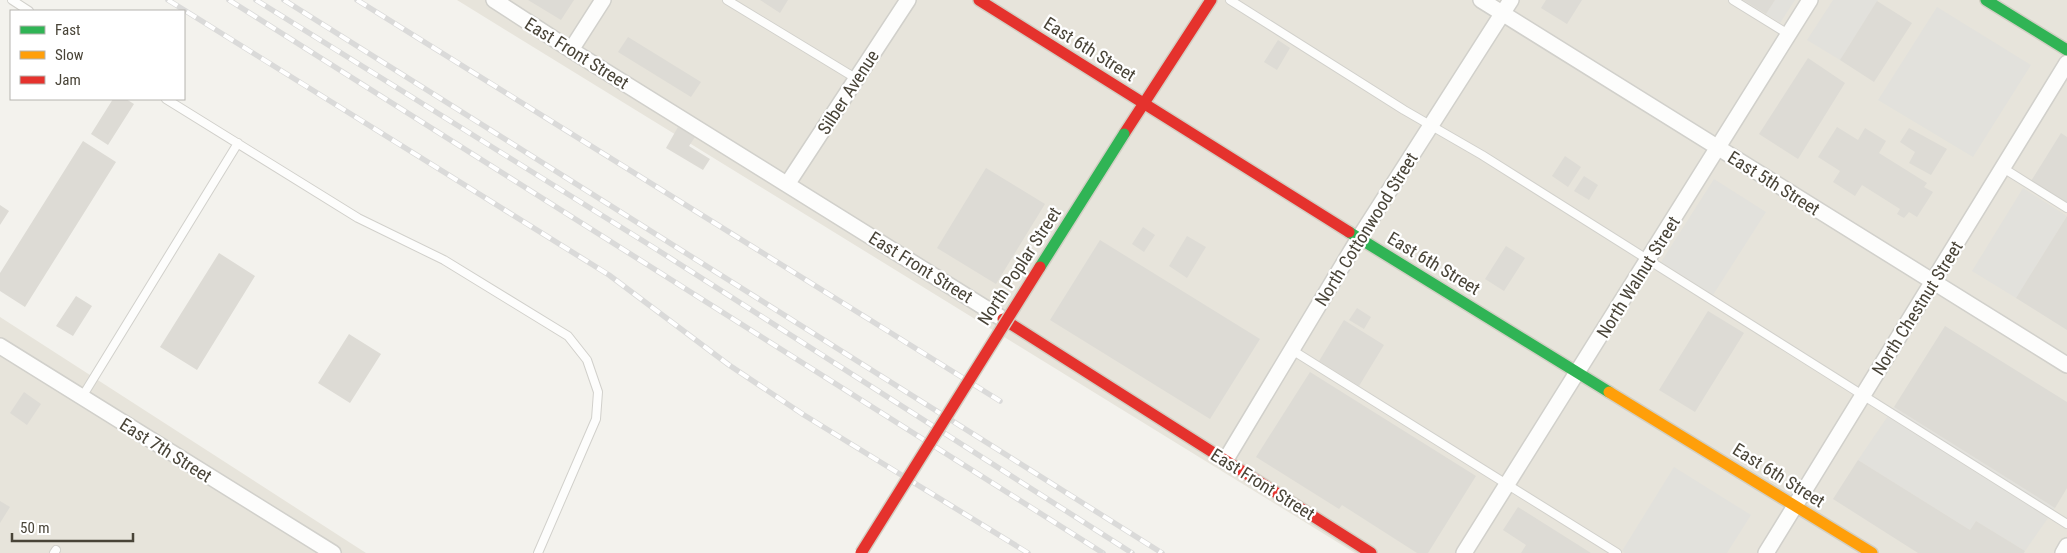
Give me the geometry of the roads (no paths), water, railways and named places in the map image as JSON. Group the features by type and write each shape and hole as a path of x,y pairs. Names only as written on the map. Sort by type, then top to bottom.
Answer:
{"street":[{"name":"East Front Street","path":"494,0 571,50 788,183 1371,553"},
{"path":"571,50 603,0"},
{"name":"Silber Avenue","path":"788,183 908,0"},
{"name":"East 6th Street","path":"979,0 1359,238 1872,553"},
{"name":"North Poplar Street","path":"861,553 937,428 1211,0"},
{"name":"East 5th Street","path":"1481,0 2067,365"},
{"name":"North Cottonwood Street","path":"1225,461 1359,238 1511,0"},
{"name":"North Walnut Street","path":"1464,553 1810,0"},
{"path":"1986,0 2067,50"},
{"name":"North Chestnut Street","path":"1766,553 2067,63"},
{"name":"East 7th Street","path":"0,346 333,553"},
{"path":"2063,553 2067,546"}],"lane":[{"path":"12,0 28,10"},
{"path":"727,0 857,78"},
{"path":"1230,0 1649,259 2067,524"},
{"path":"1733,0 1788,34"},
{"path":"168,100 358,218 444,260 568,336 587,360 598,392 596,419 538,553"},
{"path":"82,397 238,143"},
{"path":"2003,168 2067,208"},
{"path":"1292,350 1508,483 1617,553"}],"railway":[{"path":"168,0 184,10"},
{"path":"229,0 1103,553"},
{"path":"256,0 656,249 1132,553"},
{"path":"284,0 1162,553"},
{"path":"357,0 1000,401"},
{"path":"185,11 609,275 729,365 804,415 1028,553"}]}
